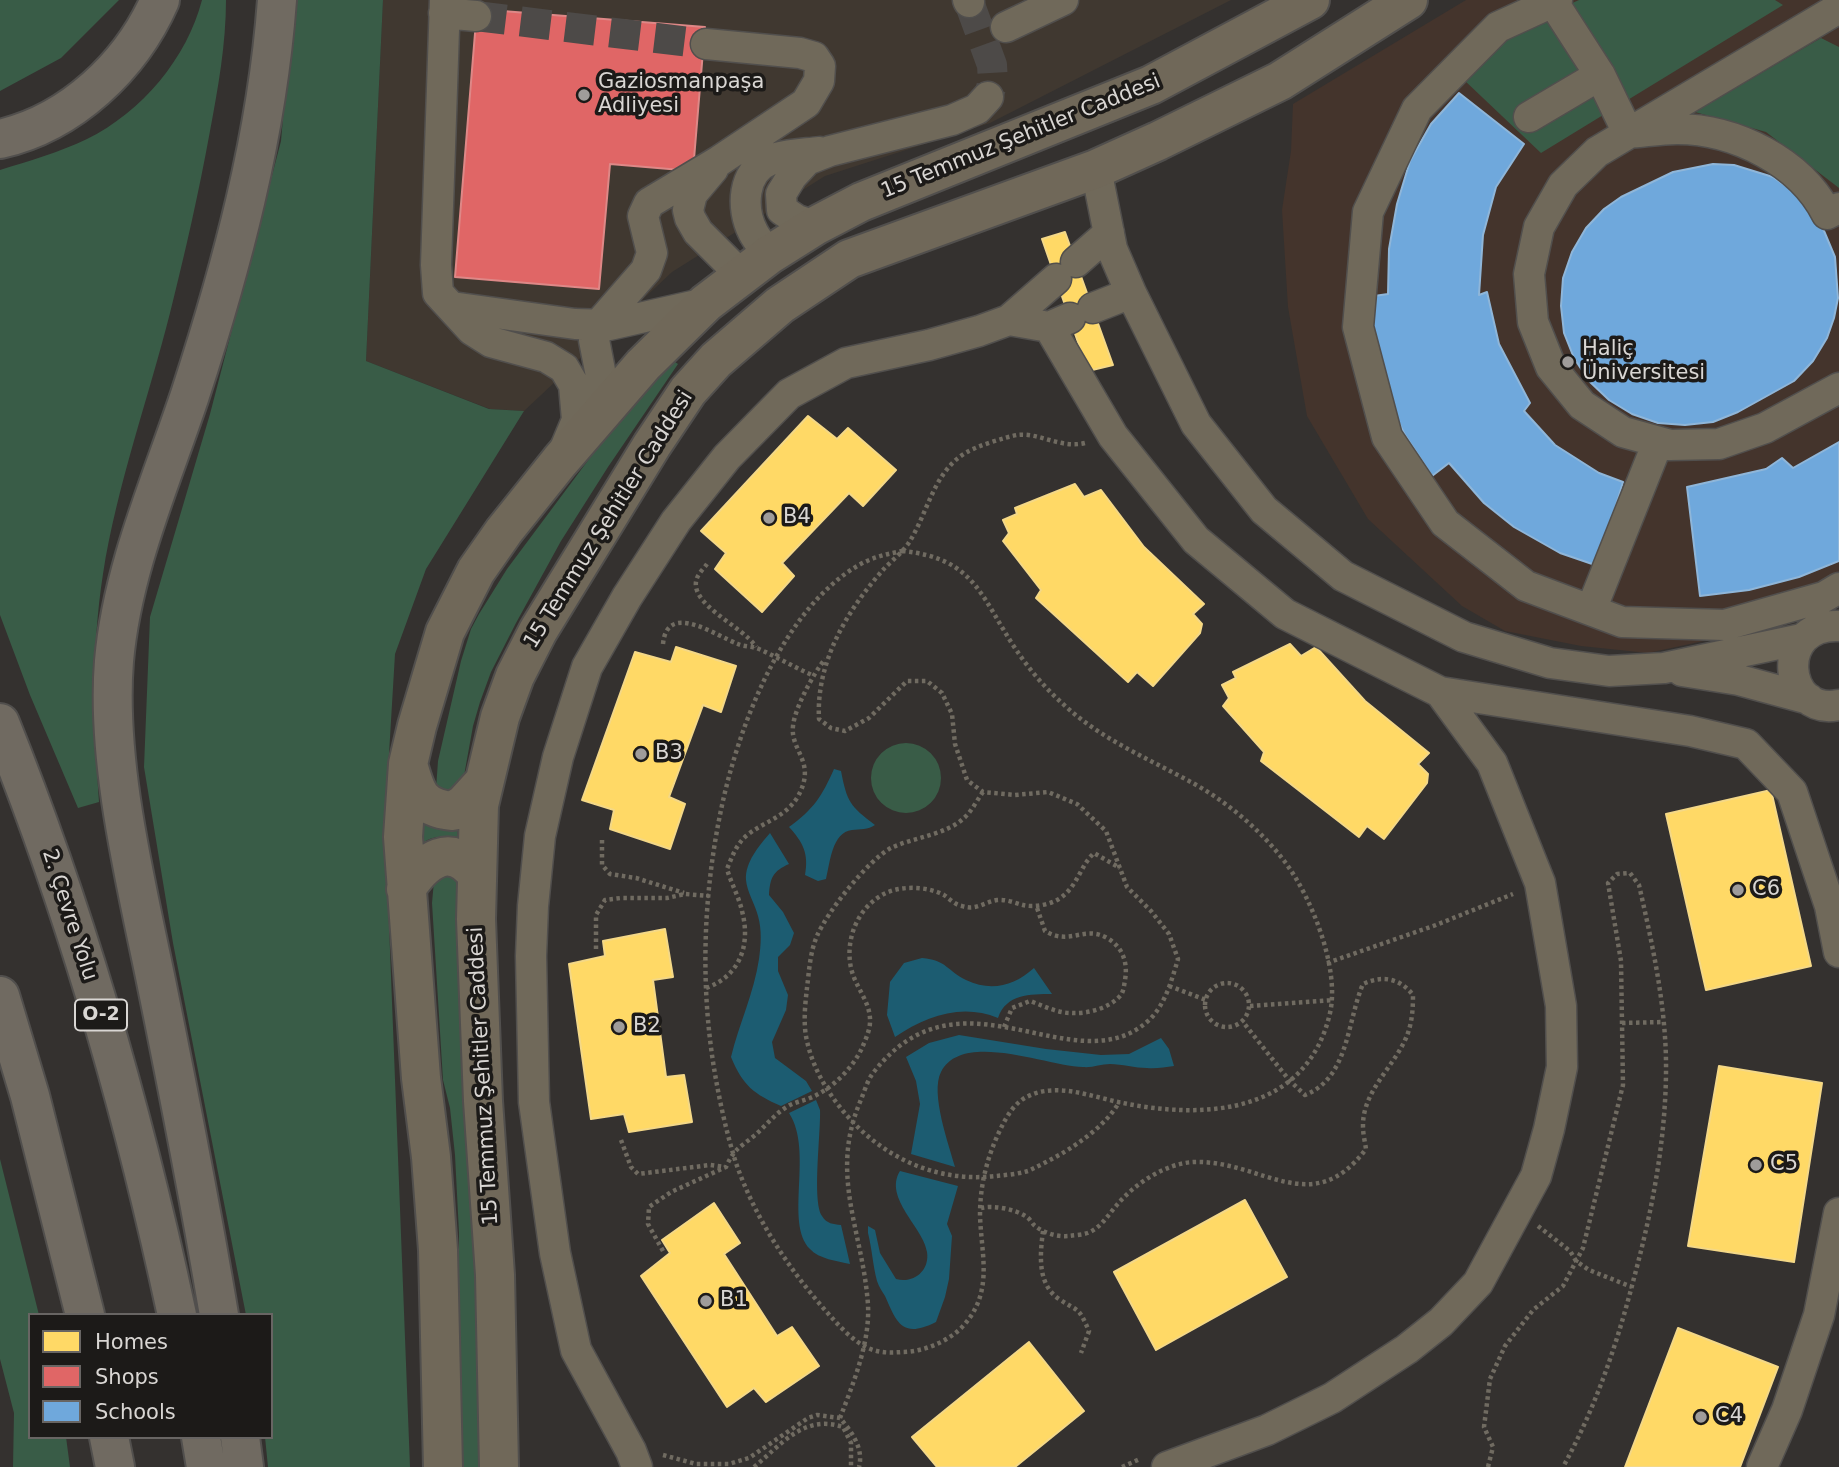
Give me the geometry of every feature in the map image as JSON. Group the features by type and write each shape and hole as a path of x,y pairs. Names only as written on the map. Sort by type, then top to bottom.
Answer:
{"highway":[{"path":"0,139 23,134 59,115 99,86 128,55 160,0"},
{"path":"258,0 259,134"},
{"path":"219,1313 193,1165 120,791 113,719 114,663 119,622 138,545 214,320 248,194 272,57 277,0"},
{"name":"2. Çevre Yolu","path":"0,723 62,888 96,999 140,1156 177,1313"},
{"path":"0,996 30,1096 84,1313"},
{"path":"109,1439 115,1467"},
{"path":"201,1439 206,1467"},
{"path":"240,1439 244,1467"}],"main road":[{"name":"15 Temmuz Şehitler Caddesi","path":"443,1467 438,1250 431,1157 421,1078 403,837 408,764 420,715 445,632 476,571 560,461 643,365 706,303 756,266 816,226 861,202 1151,85 1310,0"},
{"name":"15 Temmuz Şehitler Caddesi","path":"499,1467 495,1275 483,1101 476,919 479,805 500,718 511,686 538,631 652,444 688,391 716,360 780,305 849,259 1096,169 1211,116 1280,81 1408,0"},
{"path":"408,764 414,786 423,800 436,810 453,811 464,804 484,782"},
{"path":"406,889 417,871 433,859 447,856 469,865 477,876"}],"street":[{"path":"1006,27 1063,0"},
{"path":"1827,0 1839,8 1597,152 1563,185 1539,228 1529,274 1533,322 1551,367 1582,405 1623,432 1670,445 1718,444 1765,428 1839,388"},
{"path":"1628,133 1600,75 1555,1 1498,27 1417,109 1368,212 1358,327 1387,437 1445,523 1526,586 1622,622 1725,625 1824,597 1839,588"},
{"path":"476,16 444,6 436,265 438,293 472,330 491,342 546,357 564,368 574,385 577,420 560,461"},
{"path":"601,414 604,391 594,340 599,324 646,270 652,253 643,216 649,203 719,162 806,103 819,81 820,66 814,57 800,53 706,44"},
{"path":"1529,117 1600,75"},
{"path":"756,266 753,232 745,207 748,182 757,168 769,160 830,151 952,120 977,109 988,97"},
{"path":"1628,133 1677,129 1703,131 1735,139 1795,173 1820,200 1827,214 1839,208"},
{"path":"816,226 797,220 782,210 781,194 792,176 807,160 830,151"},
{"path":"719,162 692,194 688,210 698,232 756,266"},
{"path":"1096,169 1112,249 1196,424 1264,510 1343,576 1464,637 1538,659 1609,671 1664,668 1826,628"},
{"path":"1009,320 1109,233"},
{"path":"641,1453 576,1350 555,1253 534,1102 531,956 540,836 558,757 587,667 676,520 727,457 789,394 846,363 929,345 1009,320 1070,318 1131,293"},
{"path":"452,307 575,324 609,325 706,303"},
{"path":"1070,318 1113,436 1196,540 1285,614 1440,692 1690,731 1746,744 1792,792 1830,906 1839,952"},
{"path":"1591,610 1658,442"},
{"path":"1826,628 1795,651 1792,664 1799,689 1827,707"},
{"path":"1664,668 1739,680 1827,707"},
{"path":"1156,1462 1267,1430 1332,1398 1407,1349 1441,1322 1478,1283 1536,1176 1563,1067 1562,1006 1540,883 1492,763 1440,692"},
{"path":"1762,1467 1787,1410 1819,1315 1839,1213"}],"path":[{"path":"706,988 719,984 730,976 739,965 744,942 742,909 727,869 734,852 745,837 786,810 797,797 804,779 805,766 794,741 793,726 812,675 827,657 845,623 881,573 902,551 923,518 940,476 966,452 1019,435 1073,446 1113,436"},
{"path":"902,551 925,553 957,567 982,592 1016,649 1034,674 1061,703 1089,726 1116,743 1212,795 1270,842 1298,879 1316,919 1332,978 1333,1000 1317,1049 1300,1071 1281,1088 1252,1103 1232,1108 1189,1111 1119,1102 1057,1089 1026,1097 1010,1111 991,1147 984,1178 981,1208 985,1273 978,1301 964,1325 945,1339 915,1352 883,1353 863,1347 815,1299 776,1245 757,1210 733,1152 715,1074 705,959 716,837 727,783 742,734 775,657 796,625 831,585 855,566 876,556 902,551"},
{"path":"707,564 696,579 697,594 707,606 750,638 756,648"},
{"path":"663,644 664,635 673,625 687,623 702,627 739,645 756,648 812,675"},
{"path":"827,657 818,697 820,719 831,728 845,731 869,718 907,681 927,681 942,693 952,715 955,744 967,780 983,792 1015,795 1048,792 1077,804 1106,831 1126,887 1151,911 1169,934 1178,959 1162,1003 1149,1020 1129,1032 1110,1039 1081,1040 958,1022 919,1034 891,1054 872,1075 853,1122 846,1149 847,1194 858,1235 868,1308 861,1361 840,1418"},
{"path":"983,792 964,818 948,828 889,849 864,870 838,902 817,937 805,1006 806,1039 825,1089 853,1122 882,1149 915,1166 946,1175 984,1178 1026,1172 1079,1143 1113,1114 1119,1102"},
{"path":"602,840 602,865 610,874 636,878 684,894"},
{"path":"663,1251 648,1224 649,1207 671,1192 726,1167 733,1152 755,1135 765,1123 789,1106 825,1089 855,1061 870,1023 867,1003 851,969 849,950 851,933 859,917 871,903 884,894 908,888 926,889 942,894 959,906 968,908 982,907 997,900 1026,906 1044,905 1062,897 1076,883 1094,853 1121,869"},
{"path":"1488,1467 1493,1447 1484,1427 1490,1379 1504,1346 1534,1310 1563,1286 1584,1248 1595,1207 1623,1085 1621,961 1608,883 1617,874 1630,873 1639,885 1649,929 1663,1022 1666,1072 1662,1150 1650,1221 1610,1364 1579,1438 1563,1467"},
{"path":"1327,963 1436,925 1540,883"},
{"path":"596,949 596,915 606,900 667,898 684,894 709,895"},
{"path":"1004,1027 1012,1008 1030,1001 1073,1014 1092,1011 1111,1003 1123,993 1127,969 1123,954 1114,944 1105,937 1091,934 1060,938 1053,936 1045,931 1036,905"},
{"path":"981,1208 988,1206 1007,1209 1028,1217 1043,1231 1065,1236 1089,1233 1105,1221 1117,1204 1132,1190 1159,1171 1192,1162 1224,1165 1285,1182 1312,1186 1336,1179 1355,1164 1366,1149 1362,1125 1368,1103 1377,1082 1405,1040 1410,1024 1413,995 1405,984 1390,979 1371,980 1363,984 1335,1069 1314,1091 1305,1095 1289,1080 1243,1022"},
{"path":"1232,983 1245,991 1250,1006 1243,1022 1229,1028 1214,1024 1205,1012 1206,1000 1217,985 1232,983"},
{"path":"1169,986 1206,1000"},
{"path":"1250,1006 1333,1000"},
{"path":"1622,1023 1663,1022"},
{"path":"621,1140 631,1167 638,1174 710,1165 726,1167"},
{"path":"1518,1211 1570,1251 1576,1261 1589,1270 1632,1287"},
{"path":"1043,1231 1041,1269 1051,1293 1078,1309 1089,1331 1081,1353"},
{"path":"641,1453 649,1441 665,1457 696,1464 729,1464 749,1458 808,1418 817,1415 840,1418 855,1435 859,1467"},
{"path":"754,1467 803,1427 828,1423 843,1427 851,1444 851,1467"},
{"path":"1122,1467 1156,1462"}],"shaded area":[{"path":"383,0 1231,0 990,123 825,176 672,272 524,411 490,409 366,361"},
{"name":"Haliç Üniversitesi","path":"1466,0 1839,0 1839,596 1741,633 1648,653 1581,646 1505,631 1462,606 1368,519 1307,416 1288,307 1282,210 1291,151 1293,104"}],"green space":[{"path":"0,0 119,0 61,58 0,91"},
{"path":"202,0 226,0 219,82 181,268 109,541 99,602 95,659 99,802 78,808 30,695 0,615 0,170 77,144 126,114 160,81 174,62 195,22"},
{"path":"293,0 383,0 366,361 489,409 524,411 426,569 395,654 385,821 410,1467 268,1467 265,1439 273,1439 273,1313 246,1313 173,943 144,767 150,617 210,414 281,141"},
{"path":"1579,0 1775,0 1783,5 1541,153 1463,79 1513,30"},
{"path":"1821,38 1839,47 1839,188 1766,132 1695,112"},
{"path":"672,360 678,364 561,541 491,672 473,726 462,787 455,794 436,789 438,761 461,661 471,629 479,614 507,569 592,455"},
{"path":"906,743 931,753 941,778 931,803 906,813 881,803 871,778 881,753"},
{"path":"418,821 432,827 457,825 458,839 436,837 417,847"},
{"path":"444,872 460,880 474,1231 479,1467 459,1467 459,1233 455,1155 450,1108 443,1080 432,903 434,881"},
{"path":"0,1159 38,1313 28,1313 28,1439 66,1439 70,1467 13,1467 14,1413 0,1359"}],"water":[{"path":"834,769 841,771 851,803 875,825 845,832 840,836 833,849 826,879 818,881 805,875 804,849 789,827 816,801"},
{"path":"770,833 789,864 773,876 769,895 783,912 794,933 790,945 778,957 778,971 788,995 786,1010 772,1042 775,1058 806,1081 812,1091 781,1106 750,1088 731,1057 754,984 760,948 759,921 748,889 746,873 761,843"},
{"path":"922,958 942,963 960,977 984,986 1010,983 1034,968 1052,994 1027,995 1013,1000 998,1018 971,1012 945,1014 919,1023 895,1037 887,1015 890,982 904,963"},
{"path":"959,1035 1101,1055 1129,1054 1161,1038 1169,1049 1174,1066 1150,1068 1110,1064 1083,1067 1006,1053 967,1053 952,1060 941,1072 938,1081 939,1105 955,1167 911,1154 920,1104 916,1081 906,1057 929,1043"},
{"path":"816,1100 820,1110 817,1181 819,1208 826,1221 841,1225 850,1264 828,1259 810,1249 799,1222 799,1147 796,1129 789,1113"},
{"path":"900,1171 958,1186 947,1224 952,1236 945,1297 936,1322 915,1329 902,1326 893,1314 879,1285 868,1233 868,1226 875,1230 880,1253 896,1279 914,1278 923,1270 927,1252 900,1202 896,1181"}],"building: Homes":[{"path":"1065,232 1113,365 1088,371 1042,239"},
{"name":"B4","path":"808,416 837,439 848,428 896,470 863,506 849,493 782,563 794,576 762,612 715,569 726,553 701,531"},
{"path":"1075,484 1084,497 1101,490 1144,547 1204,604 1193,614 1202,624 1200,633 1153,686 1137,672 1128,682 1036,598 1041,590 1003,541 1009,533 1003,520 1017,514 1015,508"},
{"path":"1290,644 1301,656 1316,647 1365,701 1429,753 1418,764 1428,774 1427,783 1384,839 1367,826 1359,837 1261,761 1264,752 1223,706 1229,698 1222,685 1236,678 1233,672"},
{"name":"B3","path":"676,647 736,666 721,712 703,705 669,797 685,804 670,849 610,829 614,810 582,800 635,652 671,662"},
{"name":"C6","path":"1771,790 1811,966 1706,990 1666,814"},
{"name":"B2","path":"665,929 673,977 653,980 666,1077 684,1075 692,1122 629,1132 624,1114 591,1119 569,964 605,956 603,941"},
{"name":"C5","path":"1719,1066 1822,1083 1794,1262 1688,1246"},
{"path":"1245,1200 1287,1277 1156,1350 1114,1272"},
{"name":"B1","path":"714,1203 740,1243 724,1254 777,1336 792,1327 819,1366 766,1402 754,1388 727,1407 641,1276 670,1253 662,1240"},
{"name":"C4","path":"1678,1328 1778,1367 1740,1467 1625,1467"},
{"path":"1029,1342 1084,1411 1015,1467 937,1467 912,1437"}],"building: Shops":[{"name":"Gaziosmanpaşa Adliyesi","path":"477,9 705,27 693,171 610,164 599,289 455,277"}],"building: Schools":[{"path":"1459,93 1524,144 1496,187 1483,235 1479,295 1487,292 1499,344 1530,403 1524,411 1555,445 1599,473 1623,482 1598,566 1560,553 1514,527 1484,503 1449,463 1432,476 1405,435 1389,403 1367,321 1367,297 1388,294 1389,249 1397,204 1410,161 1431,124"},
{"path":"1713,164 1734,165 1773,177 1790,189 1819,219 1835,257 1838,298 1834,318 1827,338 1813,361 1794,381 1738,412 1713,422 1685,425 1658,423 1632,414 1609,400 1589,381 1574,358 1564,333 1561,306 1563,278 1572,252 1586,228 1604,209 1621,197 1673,172"},
{"path":"1839,442 1839,561 1799,577 1749,590 1700,596 1687,487 1766,469 1782,458 1793,468"}],"tunnel":[{"path":"969,2 992,65 993,82 988,97"},
{"path":"476,16 706,44"}],"place":[{"name":"Gaziosmanpaşa Adliyesi","path":"584,95"},
{"name":"Haliç Üniversitesi","path":"1568,362"},
{"name":"B4","path":"769,518"},
{"name":"B3","path":"641,754"},
{"name":"C6","path":"1738,890"},
{"name":"B2","path":"619,1027"},
{"name":"C5","path":"1756,1165"},
{"name":"B1","path":"706,1301"},
{"name":"C4","path":"1701,1417"}]}
